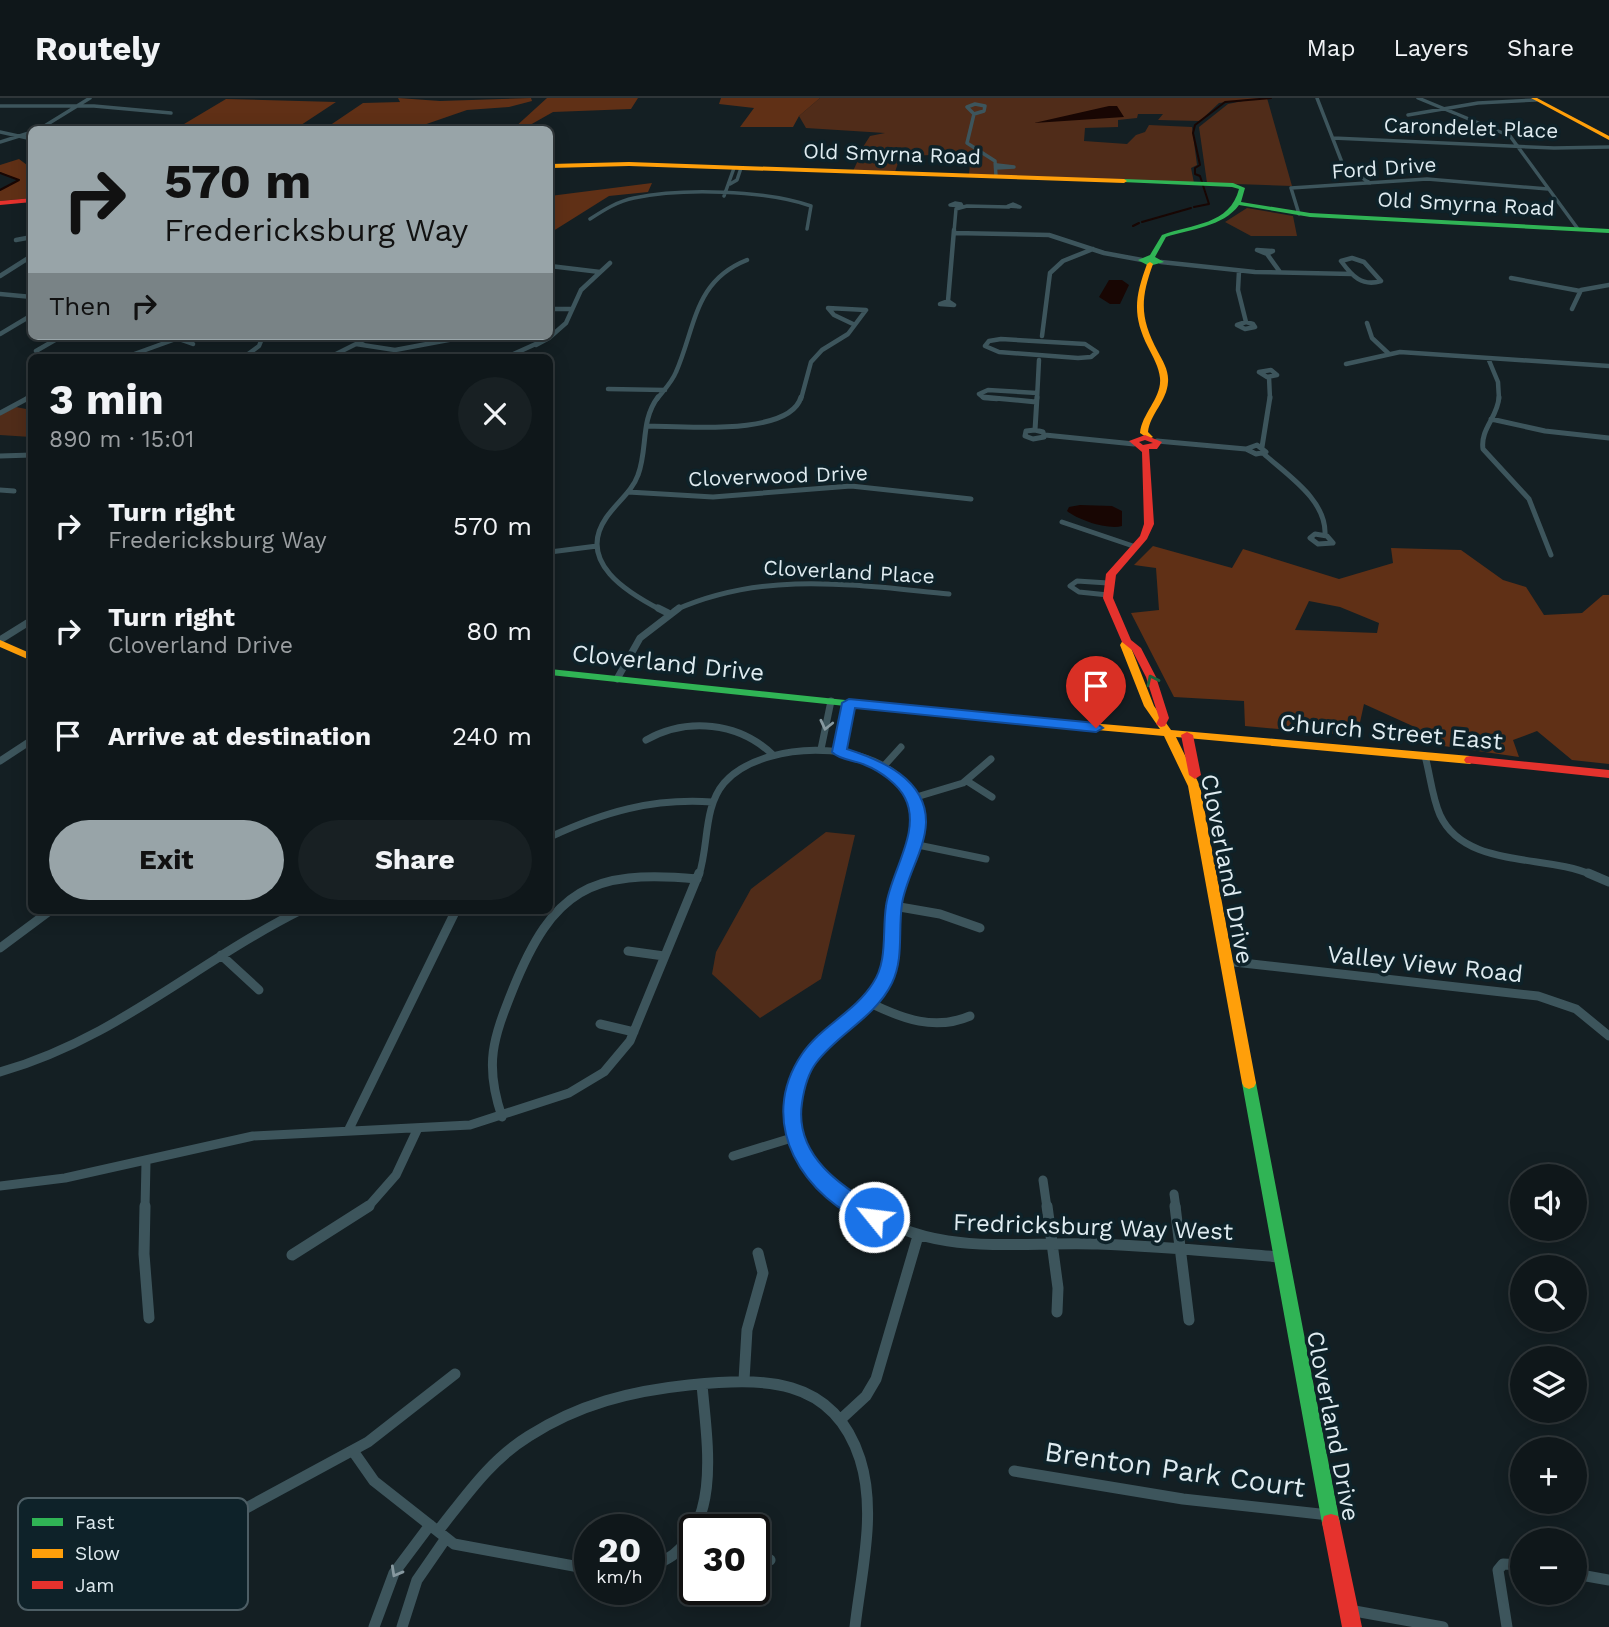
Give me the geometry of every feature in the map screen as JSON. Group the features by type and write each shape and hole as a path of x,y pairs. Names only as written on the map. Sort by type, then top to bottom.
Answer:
{"street":[{"path":"44,126 90,98"},
{"path":"1317,98 1345,168 1370,183"},
{"path":"1418,98 1500,130 1518,146 1578,229"},
{"path":"1408,115 1440,108 1535,99 1609,140"},
{"path":"0,106 78,105 171,113"},
{"path":"968,105 985,106 984,111 974,114 967,111 968,105"},
{"path":"974,114 968,144 996,170"},
{"path":"0,132 28,138"},
{"path":"0,142 28,133"},
{"name":"Carondelet Place","path":"1333,138 1518,146 1609,140"},
{"name":"Old Smyrna Road","path":"553,166 593,163 738,168 996,170 1233,185 1242,188 1238,203 1298,214 1609,231"},
{"path":"724,196 730,184 737,180 738,168"},
{"name":"Ford Drive","path":"1298,214 1291,187 1427,178 1548,189"},
{"path":"590,219 614,205 637,197 672,194 724,196 804,202 813,209 807,229"},
{"path":"0,203 28,200"},
{"path":"1165,729 1139,682 1125,645 1127,642 1113,615 1108,589 1117,564 1144,537 1149,524 1144,419 1164,384 1161,370 1146,341 1138,315 1138,299 1151,261 1164,236 1221,219 1238,203"},
{"path":"948,301 956,209 1009,207"},
{"path":"954,233 1049,235 1093,249 1151,261 1239,271 1338,271 1352,274"},
{"path":"16,240 28,238"},
{"path":"1042,336 1050,273 1068,259 1093,249"},
{"path":"1266,254 1280,272"},
{"path":"0,276 28,258"},
{"path":"1342,259 1359,259 1381,281 1364,283 1352,274 1342,259"},
{"path":"668,613 618,585 602,564 597,546 603,523 628,492 640,470 650,409 677,371 695,314 705,295 728,270 747,260"},
{"path":"553,335 563,327 581,290 610,263"},
{"path":"553,266 600,272"},
{"path":"1338,271 1346,268"},
{"path":"1239,271 1238,290 1246,322"},
{"path":"1511,278 1580,291 1609,285"},
{"path":"1572,309 1580,291"},
{"path":"0,294 28,297"},
{"path":"647,426 753,424 785,417 800,405 805,374 814,358 848,334 866,310 828,308 834,315 853,324"},
{"path":"553,309 572,309"},
{"path":"0,334 28,319"},
{"path":"1367,323 1372,338 1388,353"},
{"path":"1031,341 1042,336"},
{"path":"1042,336 1052,342"},
{"path":"997,339 1052,342 1085,344 1097,352 1087,358 1031,355 996,352 985,345 997,339"},
{"path":"36,351 55,340"},
{"path":"134,354 170,340"},
{"path":"184,340 193,344"},
{"path":"248,354 259,346 262,340"},
{"path":"336,354 364,340"},
{"path":"356,344 374,349 401,351 450,340"},
{"path":"514,354 546,340"},
{"path":"1346,363 1388,353 1609,366"},
{"path":"1031,355 1040,360"},
{"path":"1040,360 1050,356"},
{"path":"1488,358 1496,376 1499,397 1491,419 1482,433 1483,449 1529,499 1551,555"},
{"path":"1035,430 1040,360"},
{"path":"1263,450 1270,403 1269,377"},
{"path":"608,389 627,387 665,390"},
{"path":"1036,402 984,398 979,394 988,390 1037,393"},
{"path":"0,413 28,398"},
{"path":"1491,419 1545,431 1609,438"},
{"path":"1045,435 1036,439 1025,436 1027,431 1035,430 1045,435 1246,449 1253,454 1263,450"},
{"path":"1263,450 1317,505 1327,525 1325,535"},
{"path":"0,456 28,455"},
{"name":"Cloverwood Drive","path":"628,492 720,496 846,486 971,499"},
{"path":"0,490 14,491"},
{"path":"1062,522 1133,546"},
{"path":"553,552 597,546"},
{"path":"1077,580 1108,589 1076,591 1070,586 1077,580"},
{"name":"Cloverland Place","path":"617,679 637,641 668,613 717,592 766,584 949,594"},
{"path":"28,623 0,642 28,656"},
{"name":"Cloverland Drive","path":"553,672 849,703 1165,729 1195,792 1280,1258 1352,1627"},
{"path":"830,750 831,701"},
{"path":"830,750 849,703"},
{"path":"646,740 670,730 712,728 748,737 763,745 773,755"},
{"name":"Church Street East","path":"1165,729 1187,734 1609,774"},
{"path":"1187,734 1195,792"},
{"path":"0,761 28,743"},
{"path":"883,767 901,747"},
{"path":"0,1186 72,1179 251,1136 349,1129 473,1125 568,1094 593,1080 614,1063 634,1032 705,854 712,802 724,784 740,770 773,755 830,750 883,767 903,784 913,798 967,781 990,759"},
{"path":"1425,755 1440,816 1448,830 1458,839 1492,854 1573,866 1609,882"},
{"path":"967,781 992,797"},
{"name":"Fredricksburg Way West","path":"913,798 918,819 894,906 889,968 870,1003 815,1051 802,1069 791,1106 795,1138 811,1169 835,1193 863,1211 918,1236 960,1246 1051,1243 1280,1258"},
{"path":"553,836 603,812 632,803 672,799 712,802"},
{"path":"913,844 986,859"},
{"path":"502,1117 490,1080 491,1044 533,942 545,923 576,896 609,881 647,875 696,879"},
{"path":"894,906 940,914 980,928"},
{"path":"0,948 46,914"},
{"path":"0,1072 63,1052 221,955 294,914"},
{"path":"349,1129 454,914"},
{"path":"628,951 664,956"},
{"path":"221,955 259,990"},
{"name":"Valley View Road","path":"1225,961 1538,996 1576,1009 1609,1036"},
{"path":"870,1003 900,1017 927,1023 953,1024 970,1016"},
{"path":"600,1024 634,1032"},
{"path":"292,1255 358,1215 383,1195 404,1167 418,1128"},
{"path":"733,1156 795,1138"},
{"path":"146,1162 144,1254 149,1318"},
{"path":"1043,1180 1058,1288 1057,1312"},
{"path":"1174,1194 1189,1320"},
{"path":"840,1420 866,1396 876,1378 918,1236"},
{"path":"744,1380 747,1330 763,1273 758,1253"},
{"path":"248,1508 353,1451 455,1374"},
{"path":"374,1627 394,1573 438,1531 494,1462 536,1432 625,1394 744,1380 769,1381 804,1391 820,1400 840,1420 860,1458 866,1493 855,1627"},
{"path":"700,1514 706,1484 702,1384"},
{"path":"353,1451 374,1481 438,1531 469,1549 574,1566"},
{"name":"Brenton Park Court","path":"1014,1471 1183,1499 1329,1515"},
{"path":"402,1627 417,1580 438,1531"},
{"path":"665,1559 679,1545"},
{"path":"1507,1627 1498,1570 1503,1563 1510,1564"},
{"path":"1587,1576 1609,1580"},
{"path":"1349,1610 1443,1627"}],"shaded area":[{"path":"398,98 440,101 531,98 532,101 509,107 467,110 421,126 329,126 363,103 400,102"},
{"path":"547,98 638,98 631,109 553,112 530,125 516,126"},
{"path":"721,98 820,98 799,116 793,127 740,127 754,108 719,104"},
{"path":"820,98 1267,98 1292,186 1207,183 1199,127 1228,104 1253,99 1219,103 1200,121 1158,120 1163,114 1138,114 1137,118 1118,120 1118,127 1085,128 1084,141 1127,144 1136,135 1145,132 1149,125 1192,127 1197,165 1191,168 1194,183 969,174 971,154 897,156 897,159 923,160 924,164 898,163 895,172 853,171 861,154 872,151 863,147 870,136 885,133 806,128 799,116"},
{"path":"226,99 336,102 300,126 181,126"},
{"path":"1117,106 1124,117 1034,123"},
{"path":"19,159 27,165 28,198 0,201 0,190 19,180 0,172 0,165"},
{"path":"652,183 648,192 609,196 553,231 553,196"},
{"path":"1247,208 1293,216 1297,236 1251,236 1225,222"},
{"path":"1109,280 1122,280 1129,285 1120,304 1110,304 1099,297"},
{"path":"16,407 28,409 28,437 0,435 0,415"},
{"path":"1112,506 1122,511 1122,526 1109,527 1093,523 1067,511 1069,507"},
{"path":"1153,546 1232,568 1243,549 1339,579 1393,563 1391,548 1461,550 1503,580 1526,587 1544,615 1582,613 1603,595 1609,595 1609,764 1572,760 1537,731 1513,740 1519,757 1430,744 1417,728 1364,704 1357,736 1245,726 1244,701 1174,697 1131,613 1159,610 1156,568 1134,565","holes":["1309,601 1340,607 1379,623 1377,633 1295,630"]},
{"path":"826,832 855,835 821,979 760,1018 712,974 716,952 751,889"}],"waterway":[{"path":"1194,207 1209,204 1200,176 1195,174 1195,168 1200,165 1193,133 1195,125 1225,102 1271,98"},
{"path":"0,173 19,180 0,190"},
{"path":"1142,222 1191,208"},
{"path":"1133,226 1139,223"}],"traffic: fast":[{"path":"1124,181 1233,185 1242,188 1239,200 1223,217 1164,236 1152,257"},
{"path":"1238,203 1310,215 1609,231"},
{"path":"1149,257 1161,262 1149,264 1141,260 1149,257"},
{"path":"553,672 931,712"},
{"path":"1249,1083 1331,1523"}],"traffic: slow":[{"path":"1533,98 1609,138"},
{"path":"553,166 629,164 1124,181"},
{"path":"1149,437 1144,433 1145,426 1163,390 1164,379 1140,318 1140,299 1150,264"},
{"path":"1127,642 1125,645 1149,706 1168,733 1194,786 1249,1083"},
{"path":"0,643 28,656"},
{"path":"931,712 1470,760"}],"traffic: jam":[{"path":"0,203 28,200"},
{"path":"1141,447 1154,447 1158,442 1145,437 1133,441 1146,451 1149,524 1144,537 1111,574 1108,598 1127,642 1136,648 1151,677 1164,718 1161,724"},
{"path":"1187,735 1195,775"},
{"path":"1470,760 1609,774"},
{"path":"1331,1523 1352,1627"}],"route":[{"path":"874,1217 835,1193 811,1169 795,1138 790,1115 795,1084 810,1057 870,1003 884,981 891,956 894,904 918,823 913,798 897,777 883,767 839,752 849,703 1096,728"}]}
